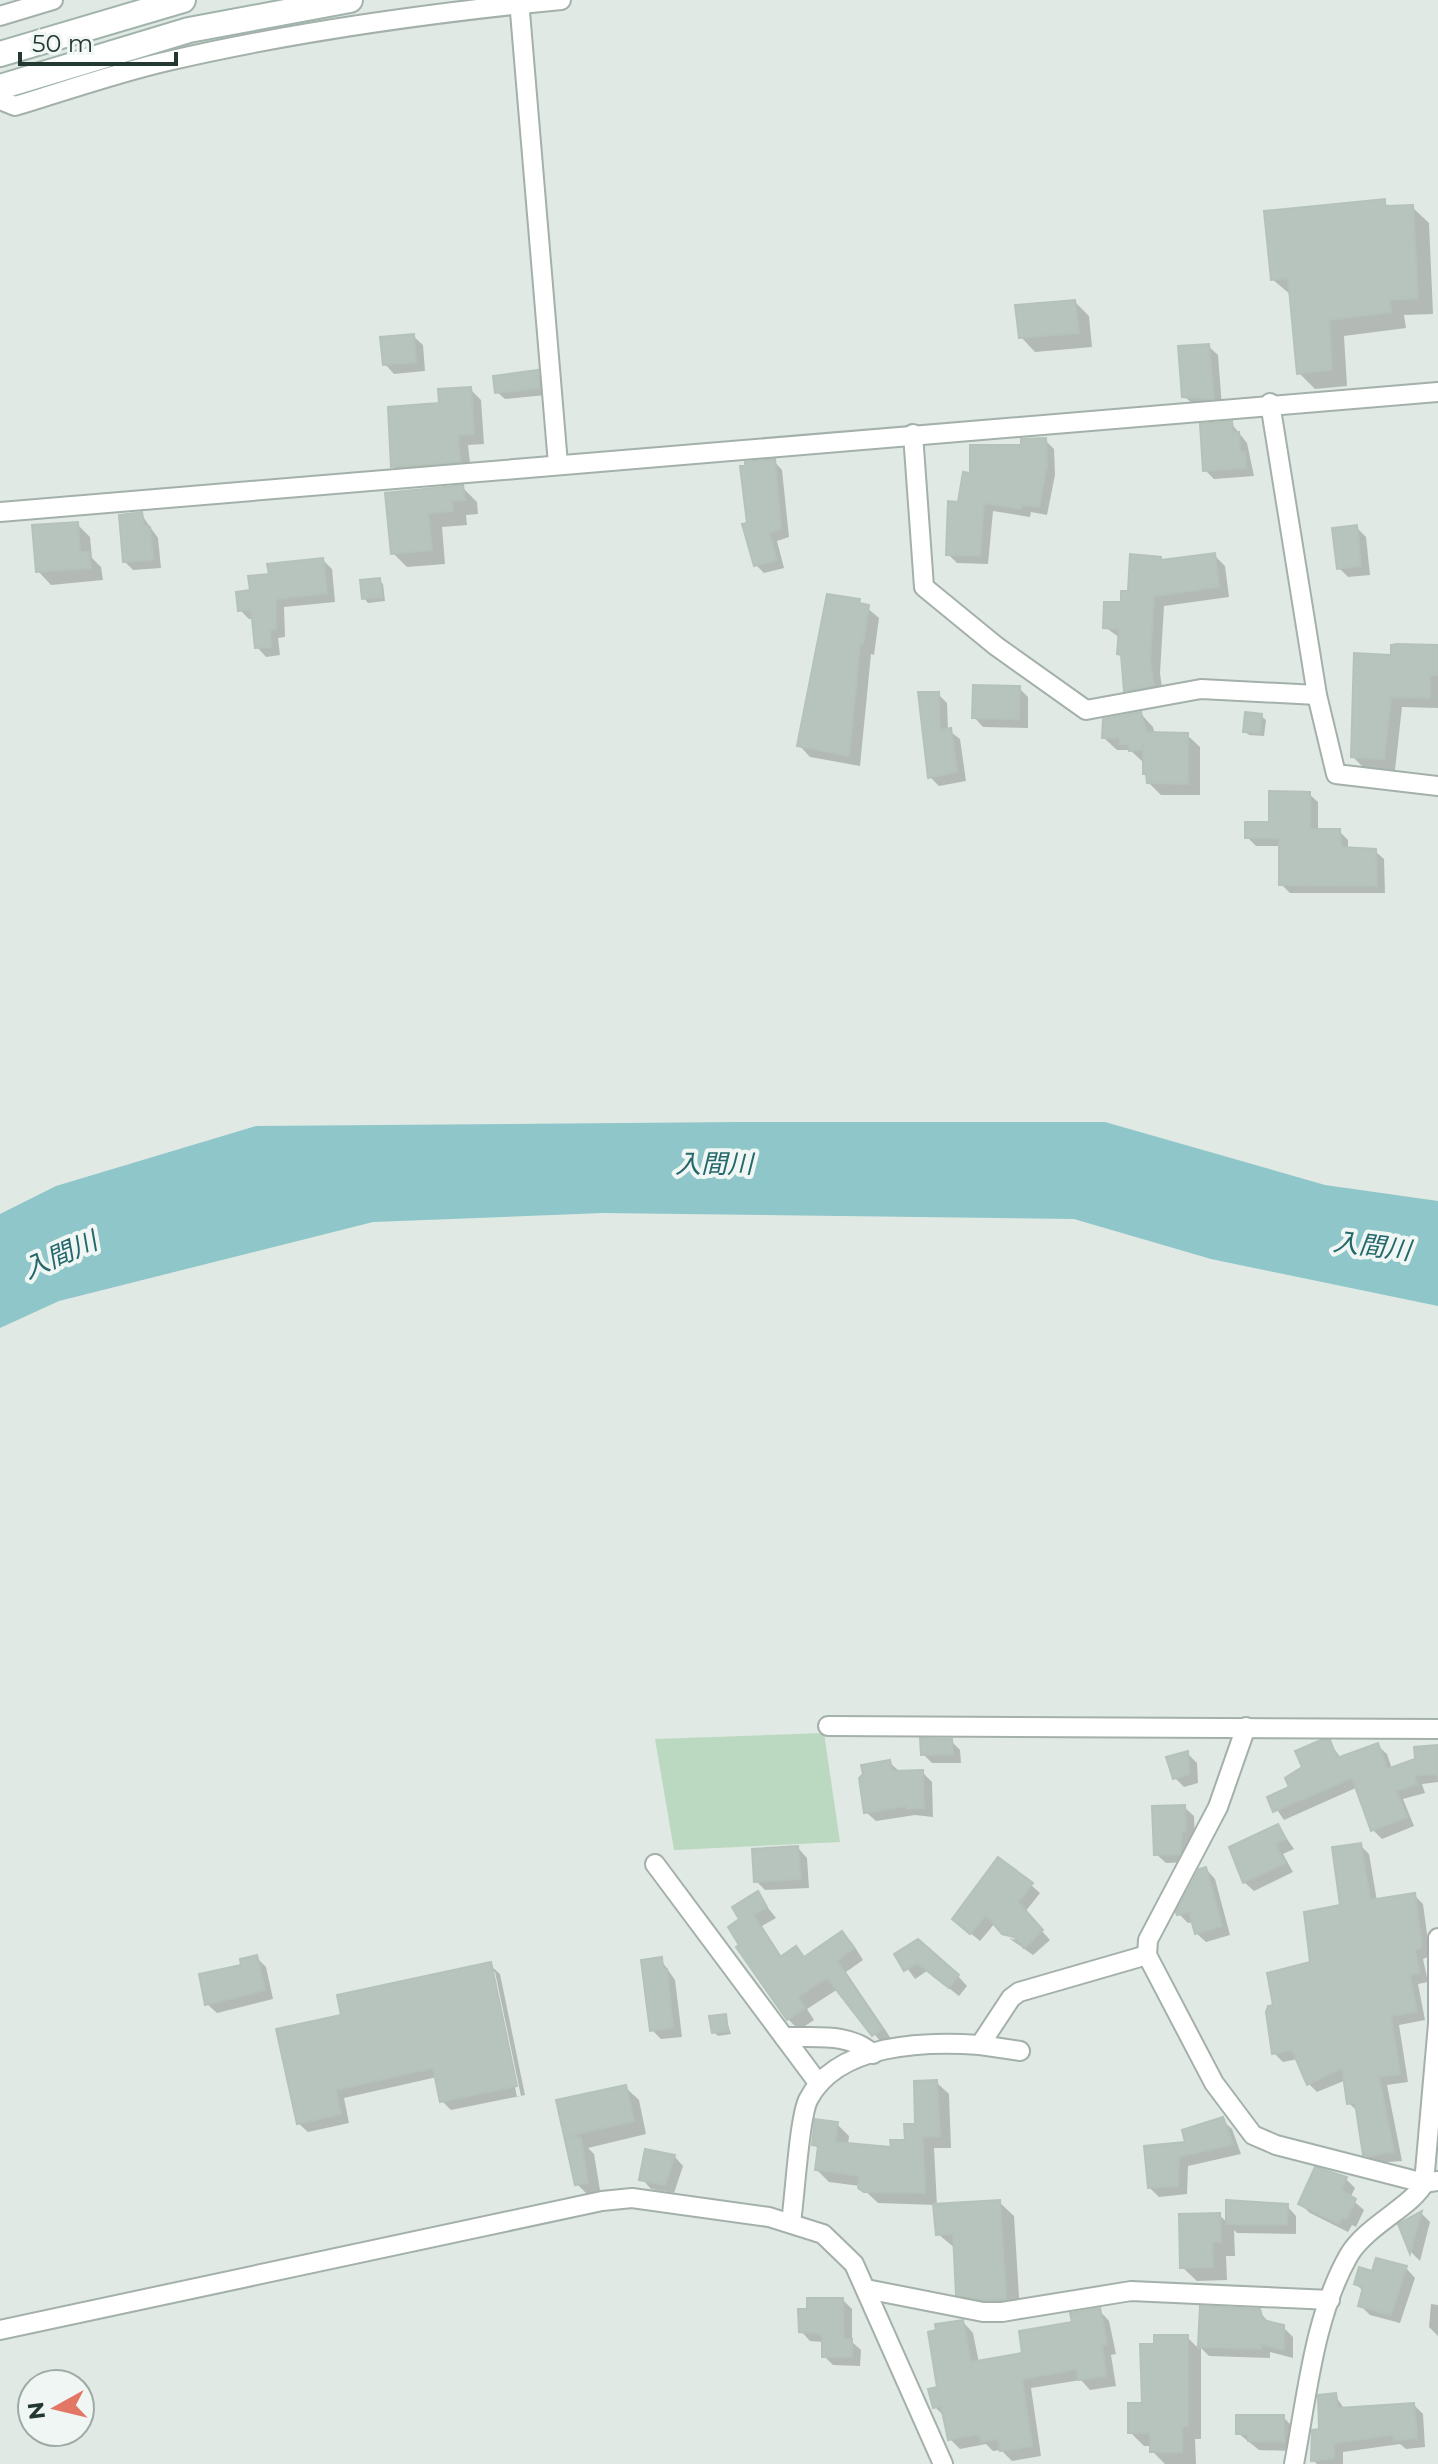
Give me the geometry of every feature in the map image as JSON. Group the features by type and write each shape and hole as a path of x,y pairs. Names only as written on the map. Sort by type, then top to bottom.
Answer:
{"main road":[{"path":"4,53 183,0"},
{"path":"0,88 189,30 350,0"}],"street":[{"path":"0,16 53,0"},
{"path":"0,88 5,102 15,106 193,56 335,29 519,2 561,0"},
{"path":"519,2 558,464"},
{"path":"0,24 4,53"},
{"path":"0,512 1270,403 1438,392"},
{"path":"1270,403 1317,695 1336,774 1438,786"},
{"path":"913,434 924,587 996,646 1086,710 1201,689 1317,695"},
{"path":"828,1726 1438,1729"},
{"path":"1246,1727 1218,1807 1168,1898 1148,1940 1147,1955 1214,2083 1253,2135 1276,2145 1431,2182"},
{"path":"655,1864 819,2084"},
{"path":"1431,2182 1438,2024 1438,1938"},
{"path":"980,2045 1011,1998 1019,1992 1147,1955"},
{"path":"784,2037 848,2038 862,2044 873,2054"},
{"path":"791,2222 807,2103 819,2084 851,2062 918,2044 980,2045 1020,2051"},
{"path":"1294,2464 1318,2342 1330,2300 1349,2255 1368,2229 1431,2182"},
{"path":"0,2330 602,2201 632,2198 791,2222 823,2234 854,2264 943,2464"},
{"path":"866,2289 983,2312 1002,2312 1131,2291 1330,2300"}],"green space":[{"path":"824,1733 840,1842 674,1850 655,1739"}],"water":[{"name":"入間川","path":"1105,1122 1325,1185 1438,1201 1438,1306 1211,1259 1074,1219 603,1213 373,1222 59,1301 0,1328 0,1214 56,1186 256,1126"}],"building":[{"path":"1385,199 1385,206 1413,205 1418,298 1389,300 1391,312 1329,320 1332,370 1297,374 1288,278 1271,280 1264,211"},
{"path":"1075,300 1079,333 1019,338 1015,305"},
{"path":"414,334 416,362 383,365 380,337"},
{"path":"1209,344 1214,399 1182,397 1178,346"},
{"path":"538,370 540,388 495,393 493,376"},
{"path":"471,387 474,434 458,435 460,462 391,467 388,407 439,403 438,389"},
{"path":"1232,421 1233,433 1239,432 1240,452 1245,452 1246,468 1203,471 1200,424"},
{"path":"1046,438 1047,465 1039,507 1022,505 1021,509 984,503 980,556 946,555 948,501 958,502 963,472 970,473 970,445 1021,445 1021,439"},
{"path":"775,459 781,529 769,533 777,560 754,566 742,524 747,523 740,466 745,466 745,462"},
{"path":"463,485 465,500 452,501 453,511 428,513 432,550 391,554 385,493"},
{"path":"142,512 144,525 150,527 153,560 123,562 119,515"},
{"path":"78,522 80,552 89,552 91,568 36,572 32,525"},
{"path":"1357,525 1361,566 1337,569 1332,528"},
{"path":"1215,553 1219,587 1154,596 1150,661 1154,685 1124,691 1121,655 1117,654 1119,629 1103,628 1104,602 1121,602 1121,591 1128,591 1130,554 1161,557 1161,560"},
{"path":"323,558 327,593 276,599 276,629 270,630 271,647 255,648 251,610 238,611 236,592 250,590 248,576 269,574 267,564"},
{"path":"380,578 382,597 362,599 360,580"},
{"path":"827,594 860,599 859,603 869,605 863,644 860,644 849,756 797,746"},
{"path":"1391,645 1438,645 1438,675 1430,675 1430,698 1391,697 1384,759 1351,757 1354,653 1391,655"},
{"path":"973,685 1020,686 1019,719 972,718"},
{"path":"918,692 939,692 940,730 951,728 957,772 928,778"},
{"path":"1141,712 1146,732 1188,733 1188,784 1147,783 1146,774 1143,774 1143,744 1140,750 1129,751 1128,744 1120,744 1120,738 1102,738 1103,719"},
{"path":"1245,712 1262,714 1260,733 1243,732"},
{"path":"1269,791 1310,792 1310,829 1340,829 1341,847 1376,849 1377,886 1279,885 1279,838 1245,838 1245,822 1269,822"},
{"path":"920,1738 952,1739 953,1754 921,1755"},
{"path":"1321,1740 1330,1740 1337,1758 1378,1743 1387,1769 1415,1759 1414,1747 1437,1745 1438,1774 1414,1775 1417,1784 1396,1791 1407,1817 1371,1831 1352,1778 1273,1812 1267,1797 1289,1787 1285,1778 1302,1767 1295,1751"},
{"path":"1188,1751 1189,1774 1173,1779 1166,1757"},
{"path":"890,1760 892,1771 923,1770 924,1808 906,1809 906,1806 864,1813 859,1778 863,1774 861,1765"},
{"path":"1185,1805 1186,1831 1182,1831 1180,1854 1154,1855 1152,1806"},
{"path":"1278,1824 1286,1839 1275,1844 1285,1863 1243,1883 1229,1847"},
{"path":"1361,1843 1370,1900 1415,1893 1422,1947 1415,1950 1420,1973 1410,1975 1417,2012 1391,2016 1400,2074 1379,2077 1394,2152 1368,2156 1363,2155 1355,2103 1347,2104 1342,2068 1307,2085 1292,2050 1272,2054 1266,2012 1268,2006 1273,2005 1267,1973 1310,1962 1304,1912 1340,1905 1332,1847"},
{"path":"798,1846 801,1879 754,1882 752,1849"},
{"path":"998,1857 1033,1883 1018,1902 1043,1930 1024,1948 1014,1937 1002,1934 986,1915 970,1934 952,1919"},
{"path":"1206,1867 1222,1926 1195,1934 1189,1912 1177,1915 1176,1912 1199,1869"},
{"path":"758,1891 767,1907 753,1915 780,1957 796,1946 804,1957 842,1931 854,1948 837,1961 882,2029 872,2036 827,1978 798,1997 805,2008 787,2020 736,1947 739,1945 728,1927 739,1919 732,1907"},
{"path":"918,1939 959,1975 949,1988 917,1963 904,1971 894,1954"},
{"path":"257,1955 265,1990 205,2005 199,1974 241,1965 240,1959"},
{"path":"662,1957 663,1969 667,1969 673,2028 650,2031 641,1960"},
{"path":"491,1962 517,2086 440,2102 433,2068 336,2090 341,2114 297,2124 276,2029 341,2015 337,1995"},
{"path":"726,2014 728,2031 712,2033 709,2016"},
{"path":"937,2080 940,2136 923,2137 925,2193 864,2192 858,2188 859,2176 815,2170 818,2146 812,2145 815,2119 838,2122 835,2142 891,2147 890,2140 905,2140 904,2124 915,2124 914,2081"},
{"path":"626,2085 634,2121 570,2136 581,2138 588,2183 575,2185 556,2100"},
{"path":"1223,2117 1233,2144 1179,2157 1178,2186 1148,2188 1144,2146 1185,2142 1182,2130"},
{"path":"645,2149 675,2155 665,2185 639,2180"},
{"path":"1315,2167 1347,2177 1341,2190 1356,2199 1347,2219 1342,2217 1339,2224 1298,2204"},
{"path":"1000,2200 1006,2299 984,2300 956,2295 953,2234 936,2235 933,2204"},
{"path":"1226,2200 1288,2204 1287,2225 1226,2224"},
{"path":"1422,2211 1410,2254 1398,2224"},
{"path":"1220,2213 1221,2242 1212,2242 1213,2267 1180,2268 1179,2214"},
{"path":"1376,2258 1407,2266 1391,2315 1358,2306 1363,2287 1354,2284 1359,2267 1372,2271"},
{"path":"807,2298 843,2298 844,2339 852,2339 852,2357 822,2357 822,2334 799,2332 798,2309 807,2309"},
{"path":"1200,2306 1260,2309 1263,2320 1284,2325 1284,2350 1261,2344 1261,2349 1198,2347"},
{"path":"1100,2308 1107,2344 1102,2345 1106,2376 1078,2380 1077,2369 1022,2379 1032,2446 1000,2451 998,2439 981,2442 979,2434 948,2440 941,2406 933,2408 928,2389 937,2387 928,2332 936,2330 935,2324 963,2320 971,2362 1022,2353 1019,2331 1072,2322 1070,2313"},
{"path":"1154,2335 1188,2335 1188,2426 1182,2426 1182,2452 1150,2452 1150,2433 1128,2433 1128,2403 1142,2403 1140,2344 1154,2344"},
{"path":"1336,2393 1338,2408 1414,2403 1417,2438 1394,2441 1393,2435 1334,2443 1334,2458 1311,2461 1312,2430 1319,2429 1318,2395"},
{"path":"1236,2415 1284,2415 1284,2442 1248,2441 1248,2434 1236,2434"}]}
